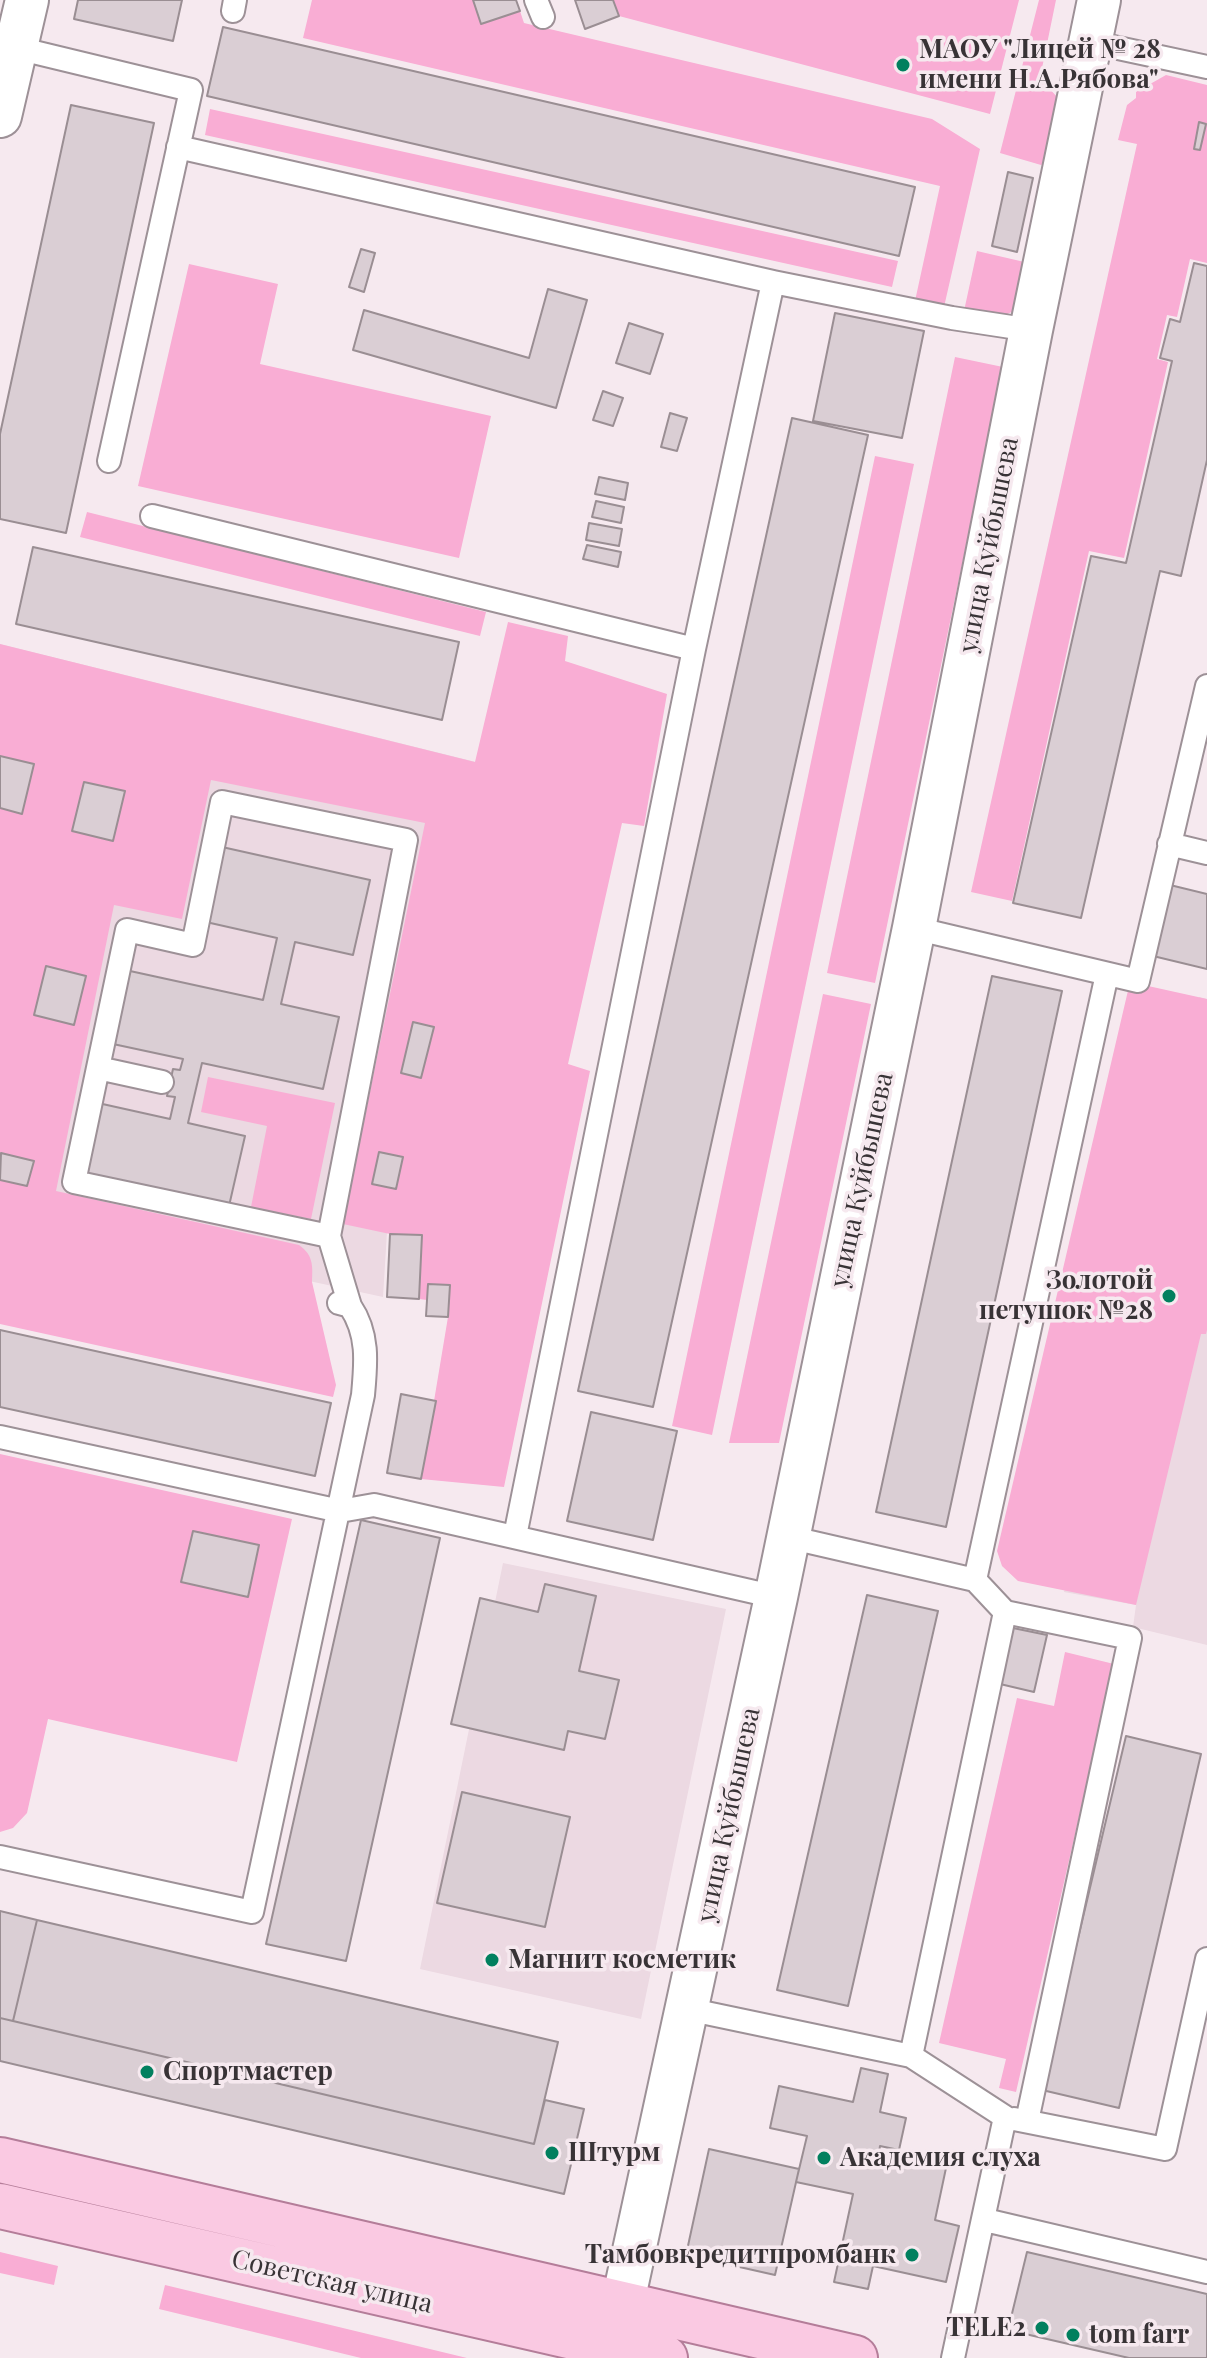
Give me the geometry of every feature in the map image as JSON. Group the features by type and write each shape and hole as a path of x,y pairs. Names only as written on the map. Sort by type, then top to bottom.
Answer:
{"main road":[{"path":"0,2160 615,2337 855,2358"},
{"name":"Советская улица","path":"0,2206 615,2337 665,2358"}],"street":[{"path":"0,116 27,0"},
{"name":"улица Куйбышева","path":"615,2337 776,1597 914,928 1099,0"}],"lane":[{"path":"1090,42 1207,67"},
{"path":"17,48 191,90 109,461"},
{"path":"178,147 773,282 952,318 1031,330"},
{"path":"515,1536 694,649 773,282"},
{"path":"152,516 694,649"},
{"path":"914,928 1138,981 1207,686"},
{"path":"0,1857 252,1912 340,1511 363,1395 366,1363 365,1343 358,1318 343,1304 329,1236 406,840 222,802 193,945 127,930 74,1182 329,1236"},
{"path":"1169,844 1207,853"},
{"path":"975,1580 1107,974"},
{"path":"98,1068 162,1082"},
{"path":"0,1437 340,1511 374,1505 776,1597"},
{"path":"788,1537 975,1580 1005,1612 1130,1638 1016,2119 985,2220 953,2358"},
{"path":"911,2056 1005,1612"},
{"path":"687,2009 911,2056 1016,2119 1165,2149 1207,1959"},
{"path":"985,2220 1207,2272"}],"shaded area":[{"path":"312,0 473,0 481,24 520,11 524,23 932,119 980,149 944,307 915,301 940,186 303,38"},
{"name":"МАОУ \"Лицей № 28 имени Н.А.Рябова\"","path":"613,0 1019,0 990,114 619,16"},
{"path":"1039,0 1056,0 1040,78 1066,107 1056,157 1041,165 1000,153"},
{"path":"1166,75 1207,85 1207,263 1190,259 1177,317 1167,315 1157,359 1168,362 1124,558 1089,551 1012,901 971,892 1137,144 1118,140 1127,105 1136,98 1136,92"},
{"path":"210,109 898,261 892,287 205,135"},
{"path":"977,251 1033,264 1014,311 1005,315 964,311"},
{"path":"189,264 278,284 260,364 491,416 459,558 138,486"},
{"path":"955,357 1003,367 875,983 827,973"},
{"path":"875,456 914,464 712,1435 672,1426"},
{"path":"87,512 486,612 480,636 80,537"},
{"path":"508,622 568,636 565,661 667,694 644,826 622,823 568,1064 590,1071 504,1487 421,1479 448,1317 450,1285 429,1284 427,1300 419,1299 422,1235 390,1234 343,1224 425,823 211,780 182,919 114,905 56,1191 299,1245 311,1261 312,1282 336,1385 333,1397 0,1324 0,644 475,762"},
{"path":"0,644 476,762 387,1232 383,1297 0,1214"},
{"path":"1130,982 1207,999 1207,1330 1206,1334 1201,1334 1136,1605 1018,1581 1002,1566 997,1551"},
{"path":"823,994 871,1004 779,1443 729,1443"},
{"name":"Золотой петушок №28","path":"1199,997 1207,999 1207,1645 1133,1627 1136,1605 1064,1592"},
{"path":"208,1077 335,1103 311,1219 251,1207 267,1126 201,1112"},
{"path":"0,1454 292,1519 237,1762 48,1719 27,1813 13,1828 0,1832","holes":["193,1531 259,1545 248,1597 181,1582"]},
{"path":"503,1563 726,1609 641,2019 420,1969"},
{"path":"1065,1652 1114,1664 1016,2092 999,2088 1006,2059 939,2043 1017,1698 1054,1706"},
{"path":"0,2252 58,2266 54,2285 0,2273"},
{"path":"165,2285 467,2358 361,2358 159,2309"}],"building":[{"path":"78,0 182,0 173,41 74,19"},
{"path":"473,0 516,0 520,11 481,24"},
{"path":"575,0 613,0 619,16 585,29"},
{"path":"223,27 915,187 899,256 207,96"},
{"path":"71,105 154,123 66,533 0,519 0,434"},
{"path":"1199,122 1206,124 1200,150 1194,149"},
{"path":"1008,172 1033,178 1017,252 992,246"},
{"path":"361,249 375,253 364,292 349,287"},
{"path":"1194,263 1207,266 1207,460 1181,576 1160,571 1081,918 1013,903 1091,556 1126,563 1172,361 1160,358 1170,319 1180,322"},
{"path":"548,289 587,300 556,408 353,350 364,310 529,358"},
{"path":"835,313 924,331 902,438 813,421"},
{"path":"629,323 663,334 650,374 616,363"},
{"path":"603,391 623,398 613,426 593,420"},
{"path":"670,413 687,418 677,451 661,447"},
{"path":"792,418 868,435 653,1407 578,1391"},
{"path":"599,477 628,483 625,500 595,494"},
{"path":"596,501 624,507 621,523 592,517"},
{"path":"589,523 622,529 619,546 586,540"},
{"path":"587,545 621,552 618,567 583,559"},
{"path":"33,547 459,642 442,720 16,624"},
{"path":"0,756 34,764 22,814 0,808"},
{"path":"84,782 125,791 113,841 72,831"},
{"path":"222,847 370,880 353,955 295,942 281,1004 339,1017 323,1089 202,1063 188,1123 245,1136 229,1206 83,1174 98,1103 170,1119 175,1097 167,1096 173,1069 180,1070 183,1059 113,1044 130,971 263,1000 277,938 206,922"},
{"path":"1170,885 1207,894 1207,969 1153,956"},
{"path":"46,966 86,976 74,1025 34,1015"},
{"path":"992,976 1062,991 946,1527 876,1512"},
{"path":"413,1022 434,1027 421,1078 401,1073"},
{"path":"379,1152 403,1157 396,1189 372,1184"},
{"path":"1,1153 34,1161 27,1186 0,1180"},
{"path":"390,1234 422,1235 419,1299 387,1297"},
{"path":"428,1284 450,1285 448,1317 426,1316"},
{"path":"0,1330 331,1403 315,1476 0,1407"},
{"path":"401,1394 436,1401 421,1479 387,1473"},
{"path":"591,1412 677,1431 653,1540 567,1521"},
{"path":"361,1520 440,1538 346,1961 266,1944"},
{"path":"193,1531 259,1545 248,1597 181,1582"},
{"path":"545,1584 596,1596 579,1671 619,1680 605,1739 568,1731 564,1750 451,1724 480,1598 538,1612"},
{"path":"867,1595 938,1611 848,2006 777,1990"},
{"path":"1013,1628 1047,1635 1034,1692 1000,1684"},
{"path":"1126,1736 1201,1754 1119,2108 1042,2090"},
{"path":"462,1792 570,1817 545,1927 437,1903"},
{"path":"0,1911 37,1920 13,2021 0,2018"},
{"path":"37,1920 558,2042 534,2144 13,2021"},
{"path":"0,2018 534,2144 545,2100 584,2109 564,2194 0,2061"},
{"path":"861,2068 888,2074 880,2112 906,2118 899,2150 880,2146 879,2153 946,2168 935,2220 959,2226 946,2282 873,2266 868,2289 834,2282 853,2194 796,2182 807,2136 770,2128 779,2086 853,2102"},
{"path":"709,2149 799,2169 775,2275 686,2255"},
{"path":"1027,2252 1207,2294 1207,2358 1129,2358 1008,2330"}],"place":[{"name":"МАОУ \"Лицей № 28 имени Н.А.Рябова\"","path":"903,65"},
{"name":"Золотой петушок №28","path":"1169,1296"},
{"name":"Магнит косметик","path":"492,1960"},
{"name":"Спортмастер","path":"147,2072"},
{"name":"Штурм","path":"552,2153"},
{"name":"Академия слуха","path":"824,2158"},
{"name":"Тамбовкредитпромбанк","path":"912,2255"},
{"name":"TELE2","path":"1042,2328"},
{"name":"tom farr","path":"1073,2335"}]}
